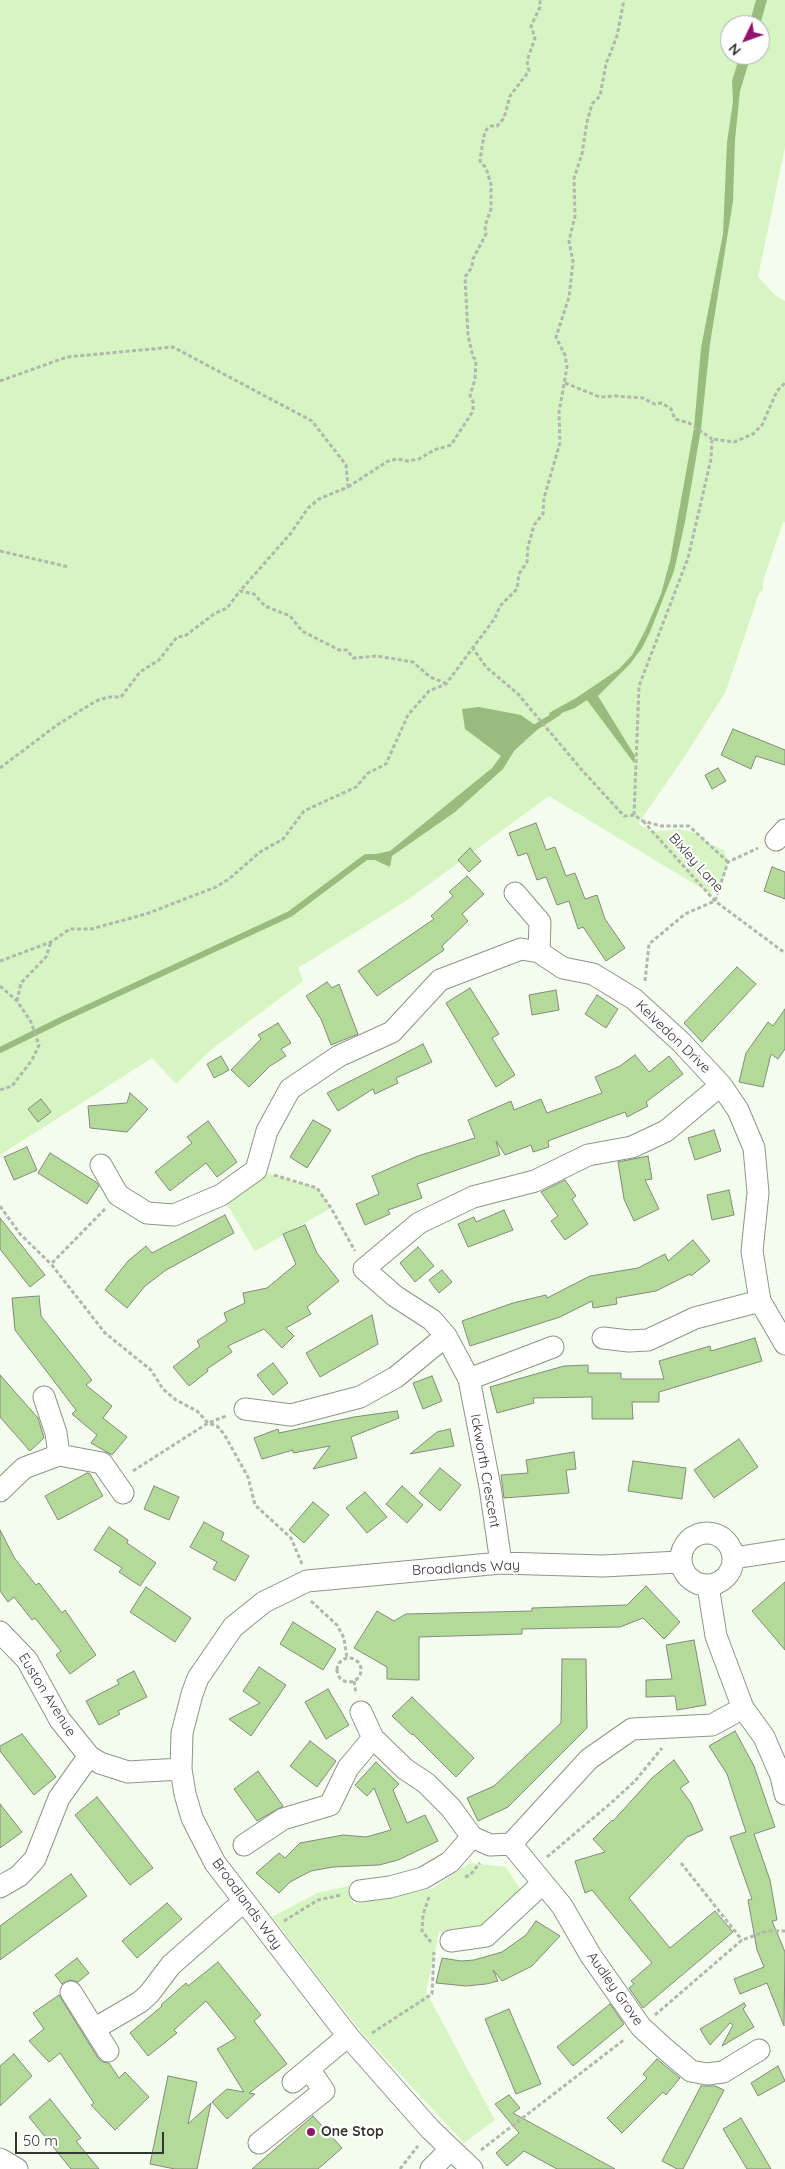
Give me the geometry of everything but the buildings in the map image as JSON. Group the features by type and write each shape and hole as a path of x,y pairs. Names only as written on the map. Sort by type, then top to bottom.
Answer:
{"street":[{"path":"100,1165 118,1195 147,1213 174,1215 221,1195 256,1170 267,1131 290,1088 339,1056 392,1032 440,980 521,949 539,952 540,922 515,893"},
{"name":"Kelvedon Drive","path":"539,952 563,968 592,974 634,999 681,1042 721,1085 738,1110 754,1148 758,1194 752,1251 760,1302 785,1344"},
{"path":"364,1269 420,1223 474,1197 535,1181 588,1155 632,1147 666,1130 721,1085"},
{"name":"Ickworth Crescent","path":"364,1269 395,1296 432,1320 446,1336 469,1379 490,1487 501,1563"},
{"path":"603,1338 629,1341 648,1340 695,1318 760,1302"},
{"path":"245,1409 291,1415 360,1396 396,1377 446,1336"},
{"path":"469,1379 553,1347"},
{"path":"44,1397 56,1433 59,1455"},
{"path":"0,1491 24,1468 59,1455 102,1463 120,1488"},
{"path":"704,1533 724,1538 730,1546 734,1558 727,1577 719,1583 708,1586 698,1585 690,1580 679,1562 686,1542 694,1536 704,1533"},
{"path":"734,1558 785,1550"},
{"name":"Broadlands Way","path":"463,2160 430,2129 352,2040 266,1932 215,1863 192,1818 185,1794 181,1769 182,1733 198,1678 234,1628 264,1602 307,1581 501,1563 603,1566 679,1562"},
{"path":"708,1586 716,1636 743,1708 764,1737 781,1776 785,1794"},
{"name":"Euston Avenue","path":"0,1632 27,1660 60,1720 89,1756 100,1763 128,1772 181,1769"},
{"path":"360,1891 390,1887 423,1878 481,1841 511,1844 589,1759 632,1729 684,1728 712,1725 743,1708"},
{"path":"361,1712 373,1738 405,1769 426,1783 481,1841"},
{"path":"244,1845 283,1819 330,1805 348,1768 373,1738"},
{"path":"0,1887 19,1876 35,1859 59,1798 89,1756"},
{"name":"Audley Grove","path":"511,1844 562,1906 591,1956 641,2027 691,2071 707,2074 723,2072 759,2050"},
{"path":"451,1941 486,1936 537,1877"},
{"path":"94,2029 140,2002 149,1994 171,1965 244,1902"},
{"path":"71,1992 108,2051"},
{"path":"258,2144 324,2091 300,2076 352,2040"},
{"path":"0,2160 17,2169"},
{"path":"431,2169 463,2160"}],"path":[{"path":"0,768 57,725 96,701 108,697 121,697 140,672 159,660 177,638 185,636 214,614 227,608 291,533 308,508 319,499 348,487 388,461 419,459 434,450 451,445 473,410 473,402 470,396 475,379 476,360 473,357 468,335 465,276 472,267 473,259 486,234 485,226 491,209 491,184 486,168 480,161 482,147 486,131 491,126 497,126 504,118 510,96 529,71 527,61 535,38 531,26 540,7 540,0"},
{"path":"0,961 51,942 70,929 91,929 146,914 229,880 260,852 283,839 304,812 356,787 368,773 386,764 408,715 429,691 446,684 472,646 495,618 500,606 517,589 519,574 527,562 534,525 543,514 544,498 560,443 559,412 567,375 565,355 556,337 569,298 573,262 569,241 575,216 574,178 582,154 592,104 600,96 606,64 616,36 624,0"},
{"path":"0,381 67,357 172,347 312,421 346,465 348,487"},
{"path":"565,383 600,398 616,396 643,398 654,404 662,403 671,409 676,419 689,423 712,439 734,442 752,434 762,425 777,391 785,383"},
{"path":"634,815 638,686 688,558 711,459 712,439"},
{"path":"0,551 69,567"},
{"path":"240,591 254,594 265,606 290,616 302,631 339,650 347,650 353,658 376,656 413,662 430,678 446,684"},
{"path":"472,646 486,667 511,686 581,769 624,816 634,815 643,821 662,826 689,826 728,862"},
{"name":"Bixley Lane","path":"643,821 714,901 785,953"},
{"path":"634,999 645,983 649,944 685,914 714,901 728,862 780,835"},
{"path":"17,1001 21,983 46,957 51,942"},
{"path":"0,986 17,1001 30,1022 39,1045 32,1060 12,1086 0,1090"},
{"path":"256,1170 317,1188 331,1208 364,1269"},
{"path":"51,1264 118,1195"},
{"path":"0,1206 20,1234 51,1264 105,1333 151,1370 163,1389 176,1400 197,1411 208,1423 217,1426 236,1454 248,1478 255,1505 291,1538 307,1581 311,1604 328,1615 344,1638 347,1659"},
{"path":"120,1488 208,1423 245,1409"},
{"path":"347,1659 354,1660 360,1669 359,1676 350,1682 339,1678 337,1670 340,1663 347,1659"},
{"path":"537,1877 635,1781 667,1743 684,1728"},
{"path":"457,1881 470,1875 485,1856 481,1841"},
{"path":"681,1863 742,1940"},
{"path":"266,1932 318,1900 360,1891"},
{"path":"352,2040 432,1994 435,1946 422,1930 427,1900 432,1894"},
{"path":"463,2160 641,2027 742,1940 767,1931 785,1931"},
{"path":"400,2169 414,2153 430,2129"}],"shaded area":[{"path":"0,0 785,0 785,147 758,277 776,296 785,301 785,522 783,522 763,581 763,590 759,593 726,691 685,756 638,824 653,832 679,829 695,833 708,843 724,850 728,862 721,884 714,885 711,894 549,796 409,899 298,968 303,981 212,1049 176,1084 152,1058 0,1155"},
{"path":"756,0 767,0 763,15 752,15"},
{"path":"737,65 748,65 740,91 735,140 733,201 710,344 701,429 685,522 674,571 642,648 630,664 598,696 635,756 634,763 587,700 575,708 551,717 549,713 576,698 619,669 632,655 661,594 670,561 694,428 701,348 723,234 727,142 733,102 732,81"},
{"path":"479,707 521,715 539,728 514,751 503,769 455,812 392,856 390,867 366,856 390,851 492,768 501,756 465,729 462,709"},
{"path":"256,1170 317,1188 331,1208 255,1251 221,1195"},
{"path":"470,1863 506,1867 522,1892 483,1927 439,1932 426,1992 495,2120 464,2143 362,2033 272,1917 317,1893 349,1886 354,1904 433,1888"}],"waterway":[{"path":"531,730 558,713"},
{"path":"0,1050 290,914 366,857 374,857"}],"place":[{"name":"One Stop","path":"311,2132"}]}
